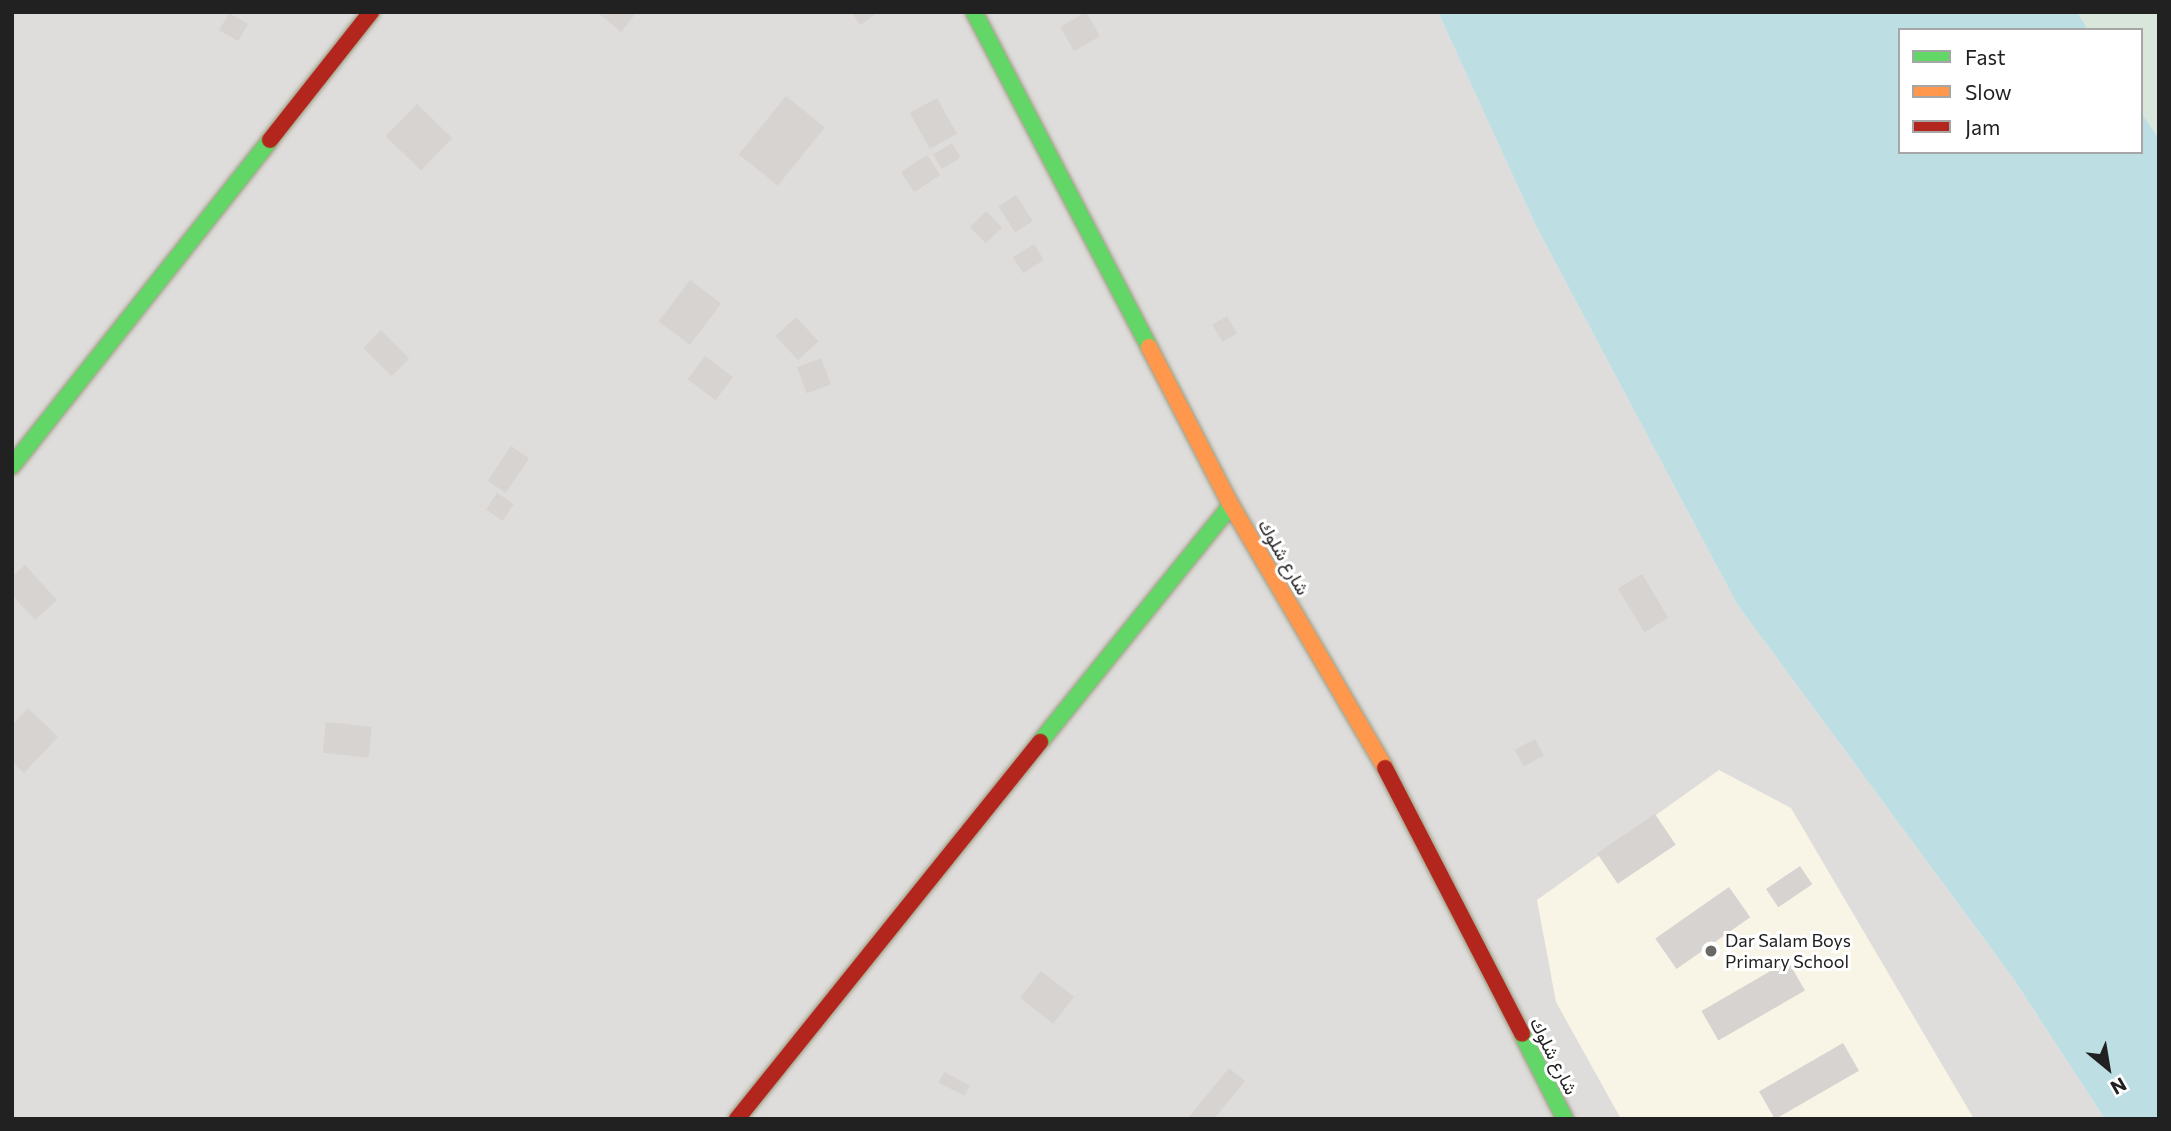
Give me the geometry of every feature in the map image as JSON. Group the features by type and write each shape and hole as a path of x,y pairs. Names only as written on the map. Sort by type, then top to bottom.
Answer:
{"street":[{"path":"12,466 371,12"},
{"name":"شارع شلوك","path":"974,12 1231,505 1396,786 1565,1119"},
{"path":"737,1119 1231,505"}],"shaded area":[{"path":"12,12 1438,12 1536,226 1737,604 2013,978 2105,1119 12,1119"},
{"path":"2077,12 2159,12 2159,139 2143,115 2143,28 2087,28"},
{"name":"Dar Salam Boys Primary School","path":"1719,770 1791,808 1974,1119 1621,1119 1556,1002 1537,900"}],"water":[{"path":"1438,12 2077,12 2087,28 1898,28 1898,154 2143,154 2143,115 2159,139 2159,1119 2105,1119 2013,978 1737,604 1536,226"}],"building":[{"path":"597,12 637,12 621,32"},
{"path":"851,12 879,12 860,25"},
{"path":"1086,12 1100,36 1074,51 1060,27"},
{"path":"229,13 248,24 238,41 219,30"},
{"path":"786,96 825,127 778,186 739,154"},
{"path":"937,98 957,134 930,149 910,113"},
{"path":"417,104 452,138 421,170 386,136"},
{"path":"952,143 961,158 942,169 933,154"},
{"path":"927,155 940,175 914,192 901,172"},
{"path":"1016,195 1033,221 1015,232 998,206"},
{"path":"986,211 1002,227 986,244 970,227"},
{"path":"1034,244 1044,260 1023,273 1013,257"},
{"path":"690,280 721,303 690,345 659,322"},
{"path":"1227,316 1237,333 1222,342 1212,324"},
{"path":"796,317 819,341 798,360 776,336"},
{"path":"381,330 409,358 392,376 363,348"},
{"path":"705,356 733,377 715,400 688,379"},
{"path":"821,358 831,384 807,393 797,367"},
{"path":"511,446 529,458 506,493 488,481"},
{"path":"497,493 514,504 503,521 486,510"},
{"path":"25,565 57,600 35,620 12,595 12,577"},
{"path":"1642,574 1668,618 1644,632 1618,588"},
{"path":"28,708 58,737 24,773 12,762 12,725"},
{"path":"326,722 372,727 369,758 323,753"},
{"path":"1535,739 1544,756 1524,767 1515,750"},
{"path":"1655,814 1676,845 1618,884 1597,853"},
{"path":"1800,866 1812,884 1778,907 1766,889"},
{"path":"1729,887 1750,917 1676,969 1655,939"},
{"path":"1788,961 1805,990 1718,1040 1701,1011"},
{"path":"1041,971 1074,997 1053,1024 1020,998"},
{"path":"1843,1043 1859,1071 1775,1119 1759,1092"},
{"path":"1229,1068 1245,1081 1214,1119 1187,1119"},
{"path":"944,1072 970,1085 964,1096 939,1083"}],"traffic: fast":[{"path":"974,12 1149,347"},
{"path":"12,466 270,140"},
{"path":"1040,742 1231,505"},
{"path":"1522,1034 1565,1119"}],"traffic: slow":[{"path":"1149,347 1231,505 1385,768"}],"traffic: jam":[{"path":"270,140 371,12"},
{"path":"737,1119 1040,742"},
{"path":"1385,768 1522,1034"}],"place":[{"name":"Dar Salam Boys Primary School","path":"1711,951"}]}
